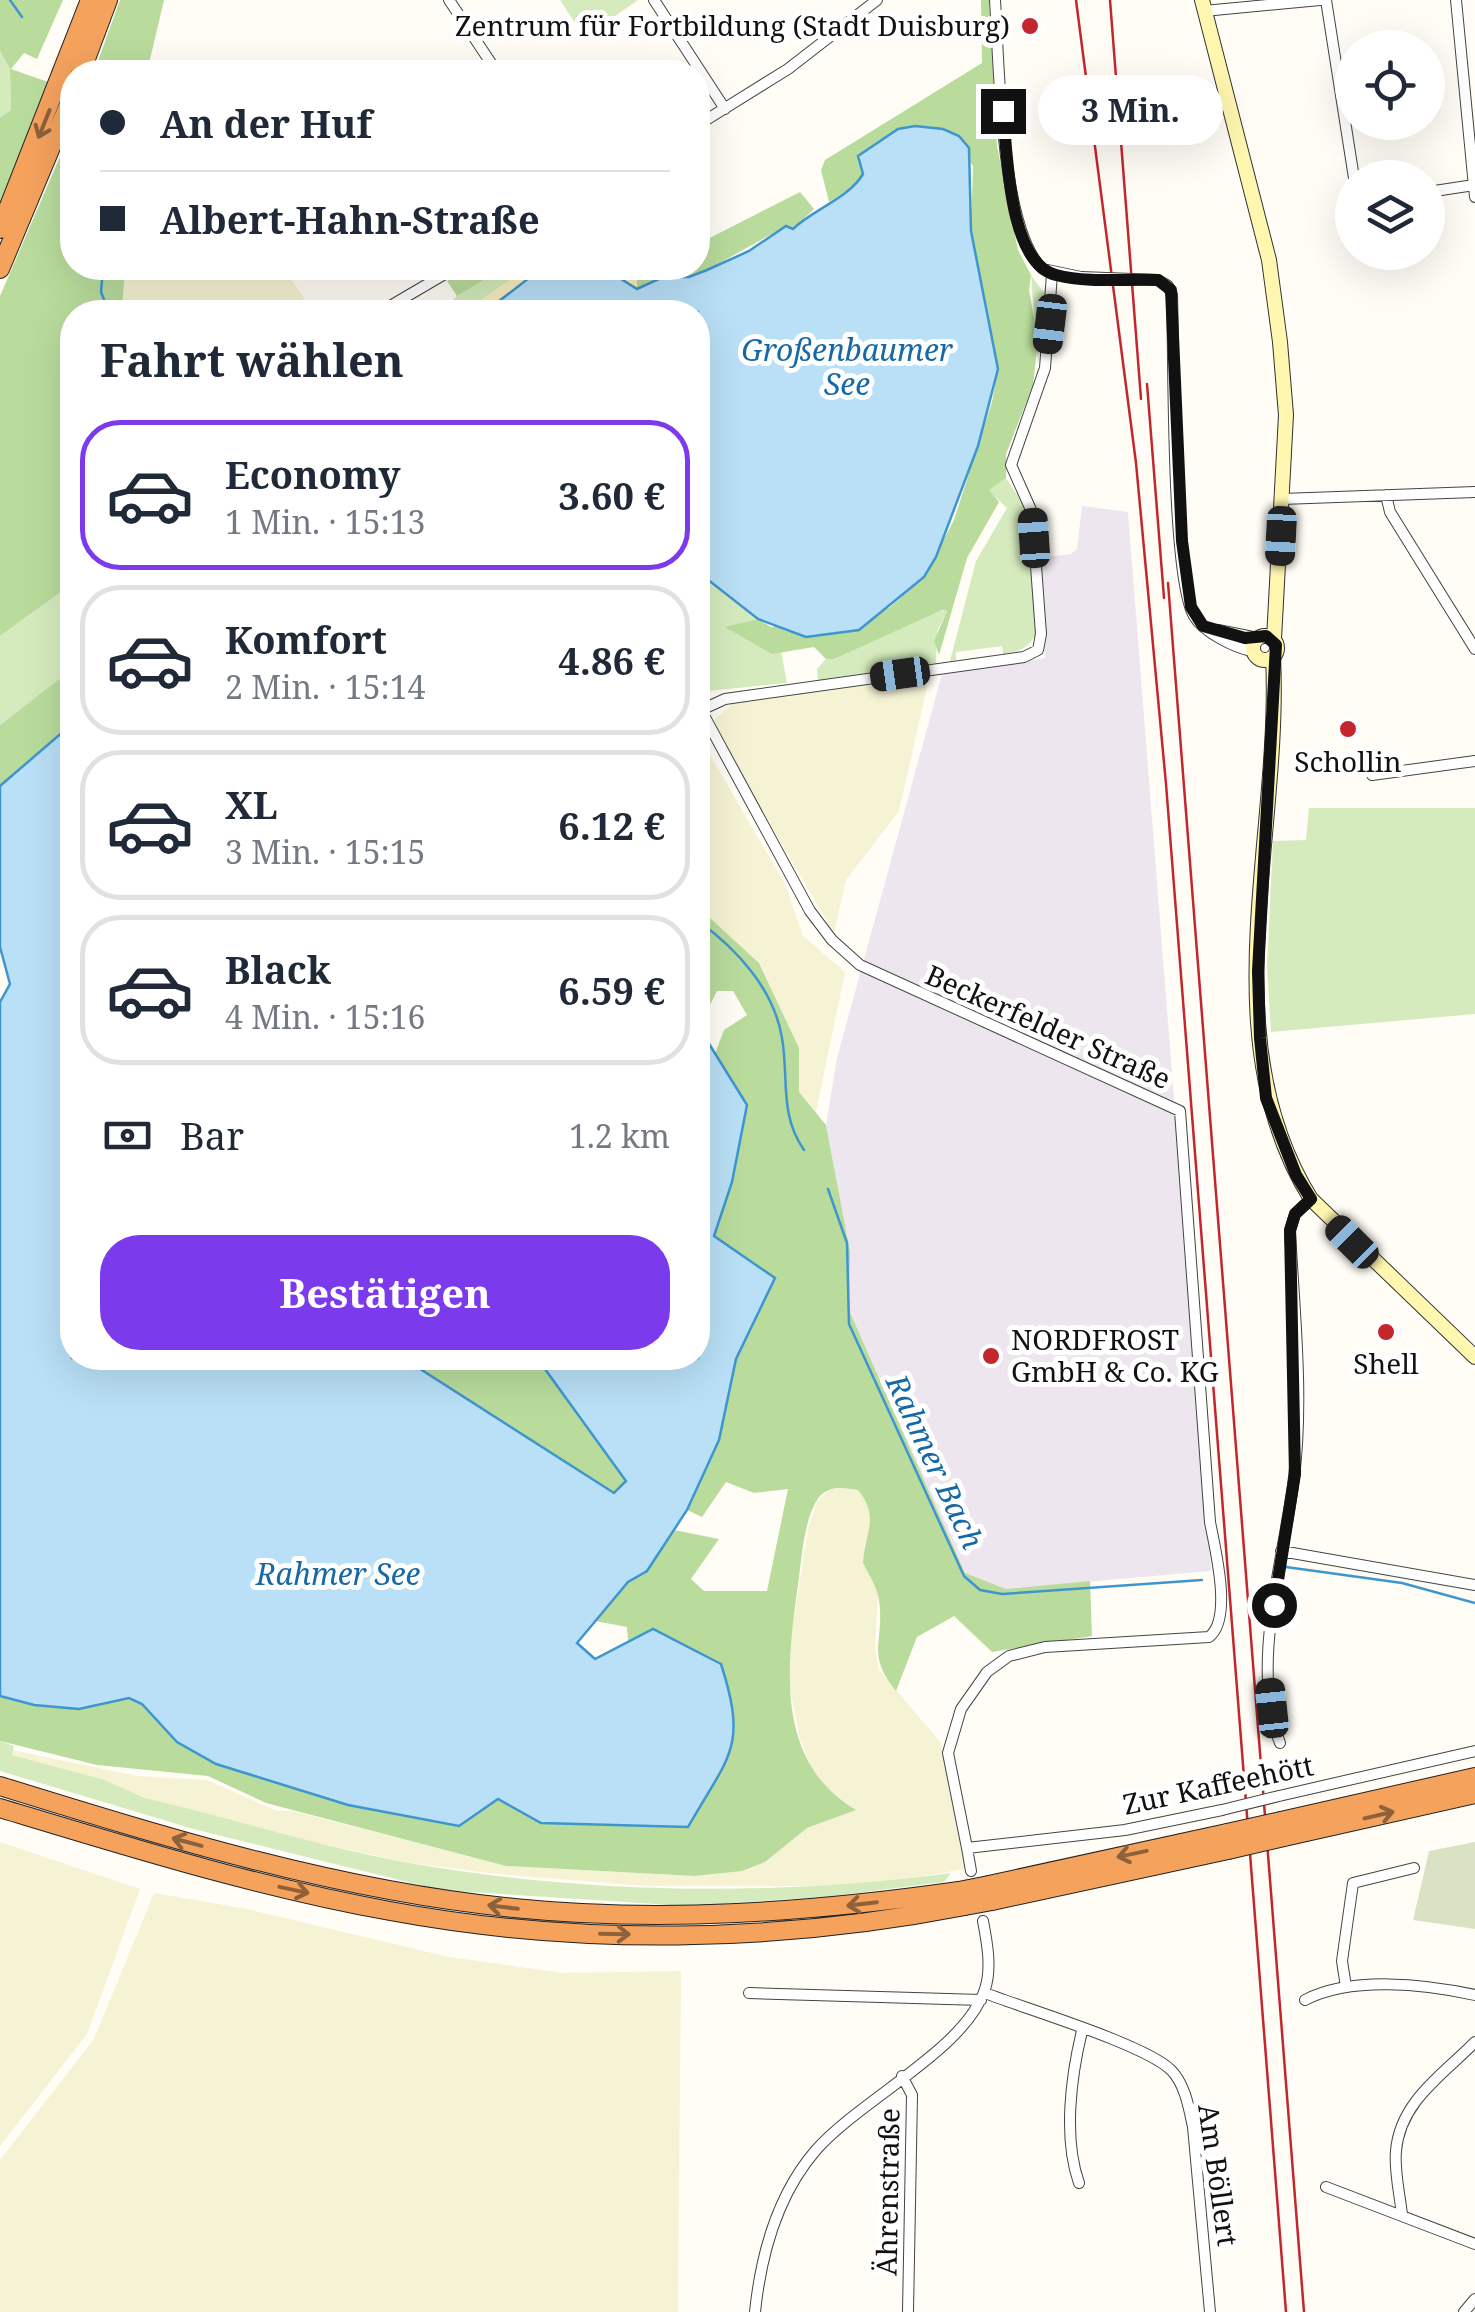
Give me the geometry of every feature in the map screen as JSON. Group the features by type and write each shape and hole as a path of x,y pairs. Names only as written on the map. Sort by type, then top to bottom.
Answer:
{"highway":[{"path":"66,60 90,0"},
{"path":"86,60 108,0"},
{"path":"0,228 60,76"},
{"path":"0,268 60,126"},
{"path":"0,1808 199,1868 390,1911 487,1926 696,1936 862,1924 1282,1829 1475,1776"},
{"path":"0,1786 273,1865 514,1908 589,1914 785,1912 962,1899"},
{"path":"1282,1829 1475,1794"}],"main road":[{"path":"1203,5 1270,260 1286,415 1278,598 1264,647 1273,700 1258,984 1266,1098 1296,1175 1311,1199 1475,1356"}],"street":[{"path":"449,0 488,60"},
{"path":"654,0 693,60"},
{"path":"710,118 788,68 877,0"},
{"path":"995,0 1015,208 1030,255 1052,274 1158,280 1168,286 1172,295 1182,541 1191,607 1203,626 1264,647"},
{"path":"1203,5 1323,0 1351,160"},
{"path":"1456,0 1475,196"},
{"path":"710,86 725,109"},
{"path":"1445,189 1474,185"},
{"name":"Beckerfelder Straße","path":"710,706 725,699 1024,657 1038,650 1032,512 1012,465 1045,368 1052,274"},
{"path":"401,300 435,280"},
{"path":"1282,498 1475,492"},
{"path":"1386,495 1390,512 1475,649"},
{"name":"Beckerfelder Straße","path":"710,727 810,911 832,940 860,965 1180,1111 1210,1522 1220,1590 1219,1625 1214,1633 1045,1647 1010,1656 987,1672 960,1709 948,1753 967,1848"},
{"path":"1372,775 1475,761"},
{"path":"1280,1743 1270,1687 1280,1556 1295,1474 1290,1230 1295,1214 1311,1199"},
{"path":"1280,1556 1475,1585"},
{"name":"Zur Kaffeehött","path":"967,1848 1125,1830 1475,1751"},
{"path":"967,1848 972,1871"},
{"path":"1346,1988 1342,1961 1354,1882 1414,1868"},
{"path":"755,2312 766,2248 785,2196 830,2136 956,2035 983,1996 988,1943 983,1921"},
{"path":"1305,2000 1323,1991 1346,1988 1422,1988 1475,1995"},
{"path":"749,1993 983,1996"},
{"name":"Am Böllert","path":"983,1996 1150,2056 1172,2070 1193,2127 1210,2312"},
{"path":"1079,2182 1072,2162 1073,2066 1082,2031"},
{"path":"1402,2215 1396,2150 1421,2093 1475,2042"},
{"name":"Ährenstraße","path":"902,2076 912,2094 908,2312"},
{"path":"1326,2188 1475,2244"},
{"path":"1464,2312 1475,2299"}],"shaded area":[{"path":"124,280 292,280 305,300 124,300"},
{"path":"1082,506 1128,512 1211,1571 1006,1589 965,1574 849,1310 850,1251 826,1125 837,1058 942,674 1045,658 1039,558 1071,554 1077,549"},
{"path":"916,675 927,687 899,811 846,880 834,933 715,730 715,719 735,701"},
{"path":"710,755 785,884 803,936 845,972 816,1112 799,1092 799,1048 759,963 710,918"},
{"path":"833,1487 858,1490 871,1506 872,1526 864,1546 878,1594 875,1649 879,1670 941,1743 965,1869 881,1883 818,1886 647,1886 497,1874 405,1862 314,1842 145,1798 105,1780 11,1755 12,1750 137,1776 207,1780 277,1811 293,1811 506,1866 695,1876 742,1871 765,1862 807,1828 855,1810 821,1784 811,1766 800,1739 786,1667 808,1530 817,1501"},
{"path":"0,1842 140,1889 87,2034 0,2146"},
{"path":"154,1893 247,1909 449,1957 563,1973 681,1971 678,2312 0,2312 0,2160 94,2039"}],"green space":[{"path":"0,0 63,0 37,59 24,53 11,69 51,83 0,206 0,118 11,110 10,69 0,51"},
{"path":"120,0 164,0 150,60 98,60"},
{"path":"560,0 638,0 598,28 591,18 577,26"},
{"path":"981,0 989,0 997,146 1018,250 1031,275 1029,290 1038,341 1033,385 1006,454 1006,478 989,490 999,502 967,558 939,655 934,641 947,611 942,610 834,659 826,659 814,647 772,654 725,627 758,619 771,627 889,608 924,577 954,520 992,402 998,369 971,231 973,166 943,129 915,126 858,184 829,202 821,170 825,160 982,63"},
{"path":"0,51 10,69 11,111 0,120"},
{"path":"60,157 60,280 124,280 123,300 60,300 60,593 0,636 0,296"},
{"path":"800,192 814,209 793,229 786,226 710,268 710,238"},
{"path":"1031,275 1044,293 1038,364"},
{"path":"449,280 484,280 457,296"},
{"path":"484,280 510,280 481,300 453,300"},
{"path":"637,280 656,280 637,289"},
{"path":"1006,478 1028,511 1036,634 1014,652 1003,654 1002,646 956,652 956,660 950,661 976,561 1007,508 988,490"},
{"path":"710,581 758,619 727,627 772,653 781,651 787,683 710,691"},
{"path":"60,593 60,678 0,725 0,636"},
{"path":"934,611 947,611 937,631 936,663 818,680 817,669 826,659 834,659"},
{"path":"60,678 60,734 0,786 0,725"},
{"path":"1309,808 1475,808 1475,1014 1271,1032 1267,967 1273,841 1306,840"},
{"path":"710,918 759,963 799,1048 799,1092 826,1125 850,1251 849,1310 965,1573 1006,1589 1090,1581 1092,1636 992,1652 954,1616 917,1637 896,1691 881,1667 879,1600 863,1563 868,1508 858,1490 838,1488 825,1492 811,1512 803,1546 791,1641 791,1705 810,1764 829,1789 856,1810 807,1828 765,1862 742,1871 695,1876 506,1866 266,1803 208,1776 97,1765 0,1741 0,1696 34,1705 79,1709 129,1698 142,1704 177,1742 216,1764 348,1805 458,1826 498,1799 542,1823 688,1826 653,1629 628,1642 627,1627 595,1621 628,1582 647,1571 674,1530 719,1539 691,1579 704,1591 767,1591 788,1489 754,1493 726,1482 702,1517 687,1510 719,1440 736,1359 774,1278 714,1236 732,1182 747,1105 715,1054 724,1030 747,1015 733,991 717,991 710,1005"},
{"path":"422,1370 546,1370 627,1481 613,1493"},
{"path":"0,1741 14,1746 12,1755 105,1780 145,1798 339,1848 471,1873 608,1886 746,1889 951,1873 944,1882 825,1897 687,1906 440,1890 197,1830 0,1771"},
{"path":"1475,1842 1475,1929 1413,1920 1429,1851"}],"sand":[{"path":"510,280 526,280 501,300 481,300"},
{"path":"623,280 637,280 637,289"}],"water":[{"name":"Großenbaumer See","path":"898,129 943,129 959,136 969,148 971,231 998,369 978,446 936,557 924,577 859,630 806,637 758,619 710,581 710,300 501,300 526,280 623,280 637,289 656,280 710,280 710,269 749,251 786,226 793,229 840,197 863,174 858,156"},
{"name":"Rahmer See","path":"60,734 60,1370 422,1370 614,1493 626,1481 546,1370 710,1370 710,1045 747,1105 732,1182 714,1236 775,1278 736,1359 719,1440 687,1510 647,1571 628,1582 577,1643 595,1659 653,1629 721,1664 733,1715 730,1750 688,1827 541,1823 498,1799 459,1826 348,1805 216,1764 177,1742 142,1704 129,1698 79,1709 34,1705 0,1696 0,1002 10,984 0,947 0,786"}],"waterway":[{"name":"Rahmer Bach","path":"10,0 22,17"},
{"name":"Rahmer Bach","path":"102,280 104,300"},
{"name":"Rahmer Bach","path":"710,931 751,971 771,1003 782,1038 791,1123 804,1150"},
{"name":"Rahmer Bach","path":"828,1189 847,1243 849,1324 964,1576 980,1590 1002,1594 1202,1580"},
{"name":"Rahmer Bach","path":"1286,1567 1402,1583 1475,1603"}],"railway":[{"path":"1076,0 1136,463 1166,784 1286,2312"},
{"path":"1110,0 1141,399"},
{"path":"1147,384 1164,598"},
{"path":"1168,583 1304,2312"}],"place":[{"name":"Zentrum für Fortbildung (Stadt Duisburg)","path":"1030,26"},
{"name":"Schollin","path":"1348,729"},
{"name":"Shell","path":"1386,1332"},
{"name":"NORDFROST GmbH & Co. KG","path":"991,1356"}],"route":[{"path":"1003,111 1015,208 1034,262 1052,274 1158,280 1171,290 1182,541 1191,607 1203,626 1245,638 1266,636 1274,639 1276,645 1258,971 1260,1038 1266,1098 1296,1175 1311,1199 1295,1214 1290,1230 1295,1474 1274,1605"}]}
